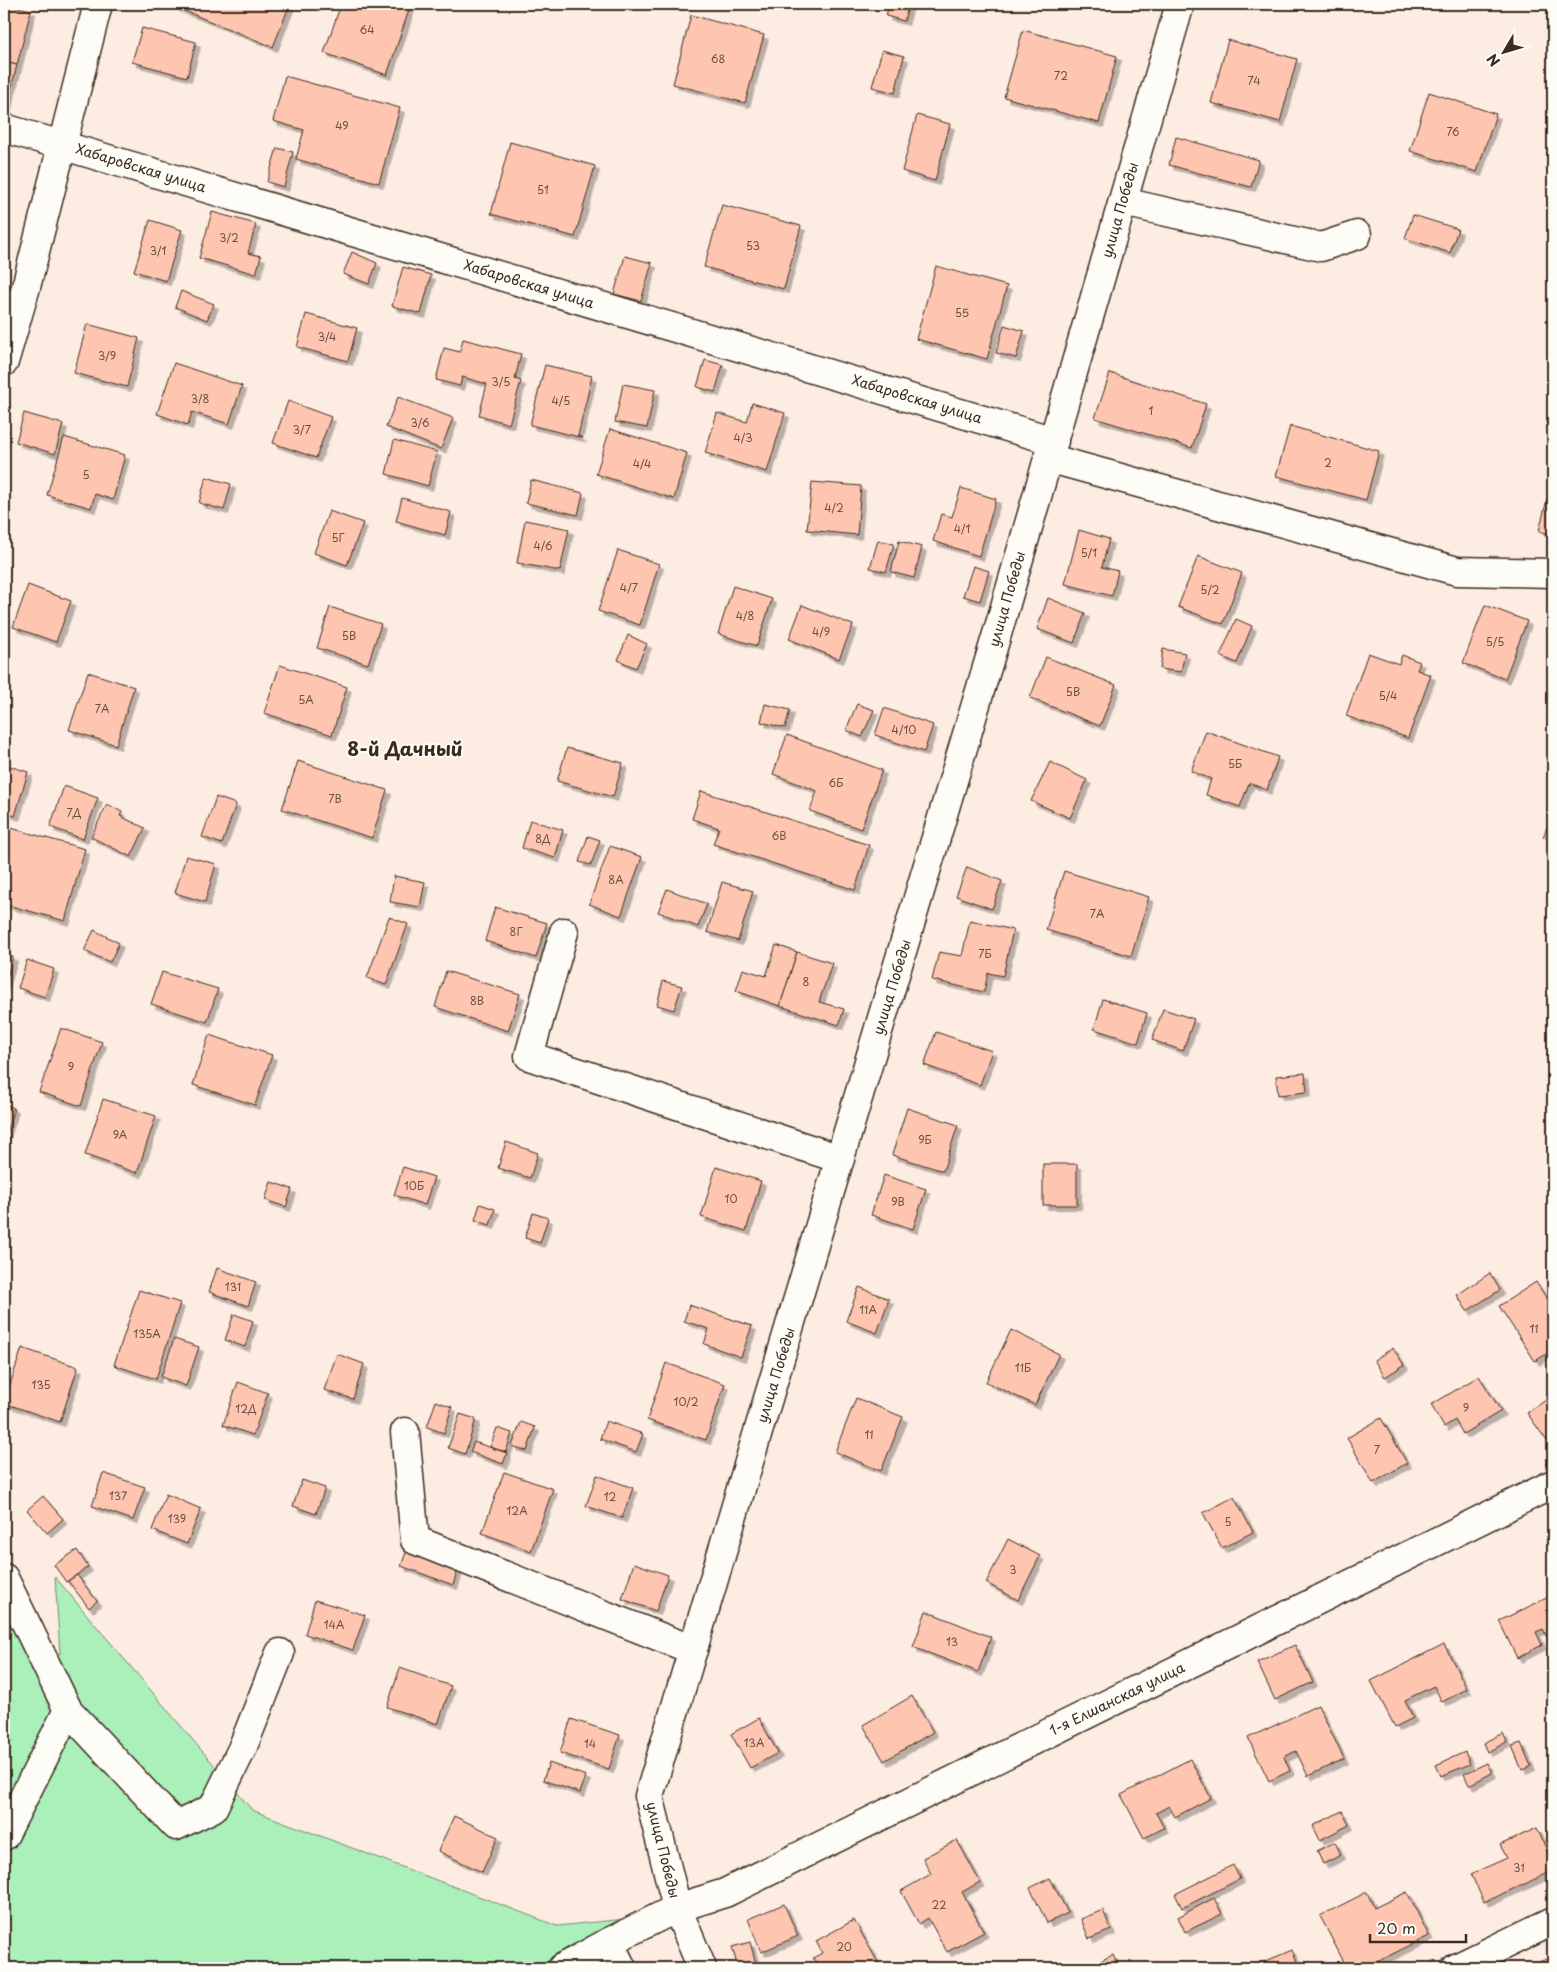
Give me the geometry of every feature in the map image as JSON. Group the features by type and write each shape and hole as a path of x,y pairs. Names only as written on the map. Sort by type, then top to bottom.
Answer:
{"street":[{"path":"4,362 26,288 98,4"},
{"name":"улица Победы","path":"702,1968 677,1908 649,1796 1051,449 1180,4"},
{"name":"Хабаровская улица","path":"4,128 62,144 1051,449 1457,571 1553,572"},
{"path":"1122,202 1321,247 1357,235"},
{"path":"564,932 530,1056 840,1159"},
{"path":"406,1432 415,1540 693,1650"},
{"name":"1-я Елшанская улица","path":"562,1968 677,1908 725,1893 1553,1484"},
{"path":"4,1578 68,1710 176,1826 212,1808 242,1749 280,1653"},
{"path":"4,1836 68,1710"},
{"path":"1456,1968 1553,1920"},
{"path":"609,1942 622,1968"}],"green space":[{"path":"55,1577 252,1810 557,1926 625,1919 537,1968 4,1968 4,1621 60,1654"}],"building":[{"path":"4,4 31,10 17,65 4,62"},
{"path":"177,4 290,4 273,47 175,7"},
{"path":"341,4 400,4 410,7 387,75 324,53"},
{"path":"889,4 909,4 904,21 886,16"},
{"path":"691,15 764,35 745,103 673,84"},
{"path":"142,28 196,42 187,77 132,62"},
{"path":"1023,30 1117,56 1099,123 1004,97"},
{"path":"1228,40 1297,59 1280,122 1211,103"},
{"path":"882,50 904,56 895,93 872,87"},
{"path":"4,62 17,65 7,105 4,104"},
{"path":"285,76 400,108 379,183 296,159 304,130 273,121"},
{"path":"1429,92 1496,114 1477,172 1410,151"},
{"path":"917,115 950,124 935,181 902,171"},
{"path":"1176,137 1259,160 1251,187 1169,165"},
{"path":"510,142 595,166 575,237 491,214"},
{"path":"277,148 293,152 284,187 267,182"},
{"path":"722,205 801,226 784,289 704,267"},
{"path":"212,212 256,224 248,253 261,256 256,274 199,258"},
{"path":"1413,215 1458,229 1450,253 1405,238"},
{"path":"150,220 182,230 166,281 134,271"},
{"path":"352,252 377,263 369,284 343,274"},
{"path":"625,256 652,263 641,301 614,294"},
{"path":"936,266 1007,286 987,359 916,339"},
{"path":"403,267 431,275 421,314 392,306"},
{"path":"181,291 214,304 207,320 175,307"},
{"path":"306,314 357,328 348,361 297,347"},
{"path":"87,324 139,338 127,387 74,373"},
{"path":"1004,325 1024,331 1016,358 996,353"},
{"path":"463,339 521,354 515,379 521,381 509,424 479,415 487,384 462,377 460,386 436,380 444,348 460,352"},
{"path":"705,360 723,365 715,392 697,387"},
{"path":"174,363 242,386 229,424 192,412 188,425 157,414"},
{"path":"545,365 592,376 578,436 583,438 530,425"},
{"path":"1110,373 1206,404 1192,448 1095,418"},
{"path":"623,384 655,390 647,428 615,422"},
{"path":"398,397 453,418 441,449 386,427"},
{"path":"288,401 331,417 316,458 273,443"},
{"path":"752,403 785,413 767,472 705,453 717,413 747,422"},
{"path":"24,413 63,424 55,454 16,442"},
{"path":"1290,426 1379,451 1366,500 1276,476"},
{"path":"610,429 687,453 674,499 596,474"},
{"path":"64,437 125,455 113,500 95,494 91,508 47,495"},
{"path":"394,440 437,452 428,486 386,474"},
{"path":"1553,476 1553,535 1539,531"},
{"path":"206,477 231,484 224,510 199,503"},
{"path":"531,480 583,493 578,515 526,503"},
{"path":"812,482 861,486 857,535 807,530"},
{"path":"961,488 996,499 979,556 933,541 941,514 952,517"},
{"path":"402,498 451,512 445,535 396,521"},
{"path":"329,511 363,523 347,565 314,553"},
{"path":"525,520 569,529 560,571 517,563"},
{"path":"1079,530 1109,539 1102,567 1118,571 1112,596 1065,584"},
{"path":"878,540 894,544 886,572 870,568"},
{"path":"899,541 922,547 914,578 891,572"},
{"path":"618,550 659,564 640,625 598,611"},
{"path":"1198,556 1242,573 1223,624 1178,607"},
{"path":"973,566 989,571 980,601 963,596"},
{"path":"28,585 71,601 56,642 13,627"},
{"path":"733,586 772,599 757,646 718,634"},
{"path":"1048,598 1085,613 1074,643 1037,629"},
{"path":"802,605 853,625 839,659 789,639"},
{"path":"1485,605 1527,621 1505,679 1463,663"},
{"path":"330,607 381,624 368,664 317,648"},
{"path":"1236,619 1252,626 1237,663 1220,656"},
{"path":"628,635 647,644 636,668 618,660"},
{"path":"1163,649 1185,653 1181,672 1160,669"},
{"path":"1368,653 1399,664 1402,655 1420,662 1417,670 1431,675 1408,738 1346,716"},
{"path":"1046,657 1116,685 1100,726 1030,698"},
{"path":"280,665 347,687 332,735 264,713"},
{"path":"88,672 134,687 116,745 69,730"},
{"path":"765,704 790,710 785,728 761,722"},
{"path":"857,704 874,710 862,737 846,730"},
{"path":"884,708 933,725 924,752 875,735"},
{"path":"1206,731 1278,757 1267,790 1249,783 1240,807 1206,795 1211,779 1191,771"},
{"path":"787,735 882,770 861,829 810,811 817,791 773,774"},
{"path":"567,748 623,763 613,797 557,781"},
{"path":"298,761 387,790 372,838 282,809"},
{"path":"1050,762 1087,780 1070,818 1031,801"},
{"path":"4,764 28,772 15,816 4,812"},
{"path":"64,786 98,798 83,839 50,827"},
{"path":"701,791 869,845 855,890 713,844 719,828 692,819"},
{"path":"216,797 236,804 222,844 202,837"},
{"path":"107,804 122,812 120,816 145,828 131,857 91,837"},
{"path":"1553,813 1553,841 1543,837"},
{"path":"530,820 563,830 555,858 522,848"},
{"path":"11,828 85,849 65,921 4,904 4,854"},
{"path":"588,836 600,840 591,865 579,862"},
{"path":"610,846 642,857 621,916 589,904"},
{"path":"186,856 216,864 205,902 175,893"},
{"path":"967,867 1002,881 992,909 956,896"},
{"path":"1064,871 1149,897 1131,956 1046,930"},
{"path":"394,876 425,882 420,907 390,902"},
{"path":"722,882 753,891 738,941 707,932"},
{"path":"667,889 707,904 698,927 658,912"},
{"path":"495,907 547,923 536,958 485,941"},
{"path":"389,917 408,924 386,985 367,978"},
{"path":"970,920 1013,930 1003,976 988,973 984,992 932,980 939,952 962,956"},
{"path":"94,930 119,943 110,962 84,951"},
{"path":"776,945 797,952 780,1006 736,991 743,969 766,976"},
{"path":"797,952 832,963 819,1002 844,1009 839,1025 780,1006"},
{"path":"4,954 13,957 4,987"},
{"path":"27,960 54,969 45,997 18,988"},
{"path":"446,971 520,994 508,1031 435,1007"},
{"path":"162,972 218,989 207,1022 151,1004"},
{"path":"663,981 682,986 674,1010 657,1005"},
{"path":"1103,999 1147,1013 1138,1043 1094,1029"},
{"path":"1163,1009 1194,1019 1183,1051 1152,1040"},
{"path":"61,1028 102,1042 81,1106 39,1092"},
{"path":"936,1032 992,1051 980,1085 924,1065"},
{"path":"209,1035 272,1055 255,1105 193,1085"},
{"path":"1305,1073 1307,1092 1278,1095 1276,1076"},
{"path":"103,1099 156,1116 137,1173 85,1155"},
{"path":"4,1104 14,1108 4,1140"},
{"path":"907,1108 958,1125 943,1171 892,1155"},
{"path":"506,1142 538,1153 530,1178 498,1168"},
{"path":"1043,1164 1077,1164 1077,1205 1043,1205"},
{"path":"403,1167 434,1177 425,1205 394,1195"},
{"path":"716,1167 761,1181 746,1231 701,1217"},
{"path":"884,1175 926,1189 913,1229 871,1215"},
{"path":"271,1182 292,1189 286,1207 265,1200"},
{"path":"480,1204 495,1209 490,1225 475,1220"},
{"path":"533,1213 548,1218 540,1243 525,1238"},
{"path":"217,1268 256,1282 248,1306 209,1292"},
{"path":"1490,1273 1500,1290 1467,1311 1457,1295"},
{"path":"1536,1282 1553,1308 1553,1350 1535,1361 1499,1306"},
{"path":"859,1287 889,1299 877,1333 846,1321"},
{"path":"139,1290 180,1303 156,1379 114,1365"},
{"path":"689,1305 752,1326 741,1357 704,1344 709,1329 684,1321"},
{"path":"234,1314 253,1321 245,1347 225,1340"},
{"path":"1011,1330 1059,1354 1035,1405 986,1382"},
{"path":"174,1339 199,1347 186,1386 161,1377"},
{"path":"22,1348 78,1367 60,1422 4,1403"},
{"path":"1393,1348 1404,1365 1385,1377 1374,1360"},
{"path":"337,1354 364,1364 353,1399 324,1390"},
{"path":"666,1363 725,1384 706,1440 647,1420"},
{"path":"1479,1376 1501,1411 1463,1434 1455,1420 1444,1427 1431,1405"},
{"path":"238,1382 268,1393 253,1435 223,1425"},
{"path":"1552,1396 1553,1437 1547,1441 1527,1413"},
{"path":"856,1398 903,1417 881,1471 835,1452"},
{"path":"436,1401 452,1407 444,1433 427,1427"},
{"path":"460,1414 476,1419 465,1454 448,1448"},
{"path":"1381,1418 1407,1463 1373,1483 1347,1438"},
{"path":"606,1421 643,1434 636,1452 600,1439"},
{"path":"521,1422 535,1427 527,1451 512,1446"},
{"path":"497,1428 512,1433 506,1452 490,1447"},
{"path":"474,1442 507,1453 503,1464 470,1452"},
{"path":"504,1472 553,1489 531,1551 482,1533"},
{"path":"103,1473 145,1487 133,1520 92,1506"},
{"path":"597,1475 633,1488 622,1518 586,1506"},
{"path":"302,1480 325,1488 316,1514 293,1506"},
{"path":"166,1494 201,1509 187,1544 152,1530"},
{"path":"43,1496 63,1519 47,1533 27,1510"},
{"path":"1234,1497 1253,1532 1222,1548 1203,1513"},
{"path":"1008,1539 1040,1556 1018,1600 986,1583"},
{"path":"77,1550 88,1567 66,1582 54,1565"},
{"path":"407,1550 458,1569 453,1585 401,1566"},
{"path":"634,1563 668,1575 656,1611 622,1599"},
{"path":"77,1575 97,1601 89,1608 68,1581"},
{"path":"1553,1595 1553,1649 1543,1629 1536,1632 1542,1645 1517,1658 1499,1621"},
{"path":"315,1600 365,1615 353,1650 305,1634"},
{"path":"926,1611 991,1637 978,1672 913,1647"},
{"path":"1444,1644 1467,1689 1442,1702 1434,1686 1405,1700 1413,1718 1395,1727 1371,1681"},
{"path":"1295,1645 1313,1682 1275,1700 1257,1662"},
{"path":"400,1668 451,1686 438,1724 387,1707"},
{"path":"912,1696 933,1732 884,1761 863,1725"},
{"path":"1318,1705 1344,1759 1308,1776 1296,1751 1284,1757 1290,1771 1269,1781 1248,1738"},
{"path":"759,1718 778,1753 750,1768 731,1734"},
{"path":"571,1719 620,1735 609,1769 560,1753"},
{"path":"1503,1733 1507,1742 1487,1752 1483,1743"},
{"path":"1521,1743 1531,1766 1522,1770 1512,1746"},
{"path":"1465,1752 1470,1764 1441,1776 1436,1765"},
{"path":"1190,1759 1211,1798 1175,1817 1169,1806 1156,1813 1164,1828 1144,1838 1121,1795"},
{"path":"549,1763 586,1776 580,1793 543,1780"},
{"path":"1487,1763 1492,1773 1469,1785 1464,1774"},
{"path":"1342,1811 1349,1825 1320,1840 1313,1826"},
{"path":"454,1816 498,1837 482,1872 438,1851"},
{"path":"1537,1828 1553,1864 1553,1871 1484,1902 1471,1874 1507,1858 1500,1845"},
{"path":"957,1840 980,1882 962,1892 984,1932 947,1952 928,1918 919,1924 901,1891 931,1874 923,1858"},
{"path":"1335,1842 1341,1855 1323,1864 1317,1851"},
{"path":"1233,1865 1240,1879 1182,1908 1175,1894"},
{"path":"1050,1878 1068,1913 1047,1923 1030,1888"},
{"path":"1367,1892 1374,1908 1407,1892 1429,1936 1364,1968 1347,1968 1320,1916"},
{"path":"1214,1898 1222,1914 1185,1932 1178,1917"},
{"path":"784,1904 798,1936 761,1952 748,1919"},
{"path":"1103,1910 1111,1930 1089,1939 1081,1919"},
{"path":"854,1920 881,1968 819,1968 813,1958 822,1953 816,1941"},
{"path":"750,1942 757,1968 738,1968 732,1947"},
{"path":"1292,1950 1300,1968 1250,1968"},
{"path":"1113,1955 1119,1968 1105,1968 1102,1960"},
{"path":"1551,1957 1553,1968 1533,1968 1532,1965"}],"district":[{"name":"8-й Дачный","path":"405,749"}]}
